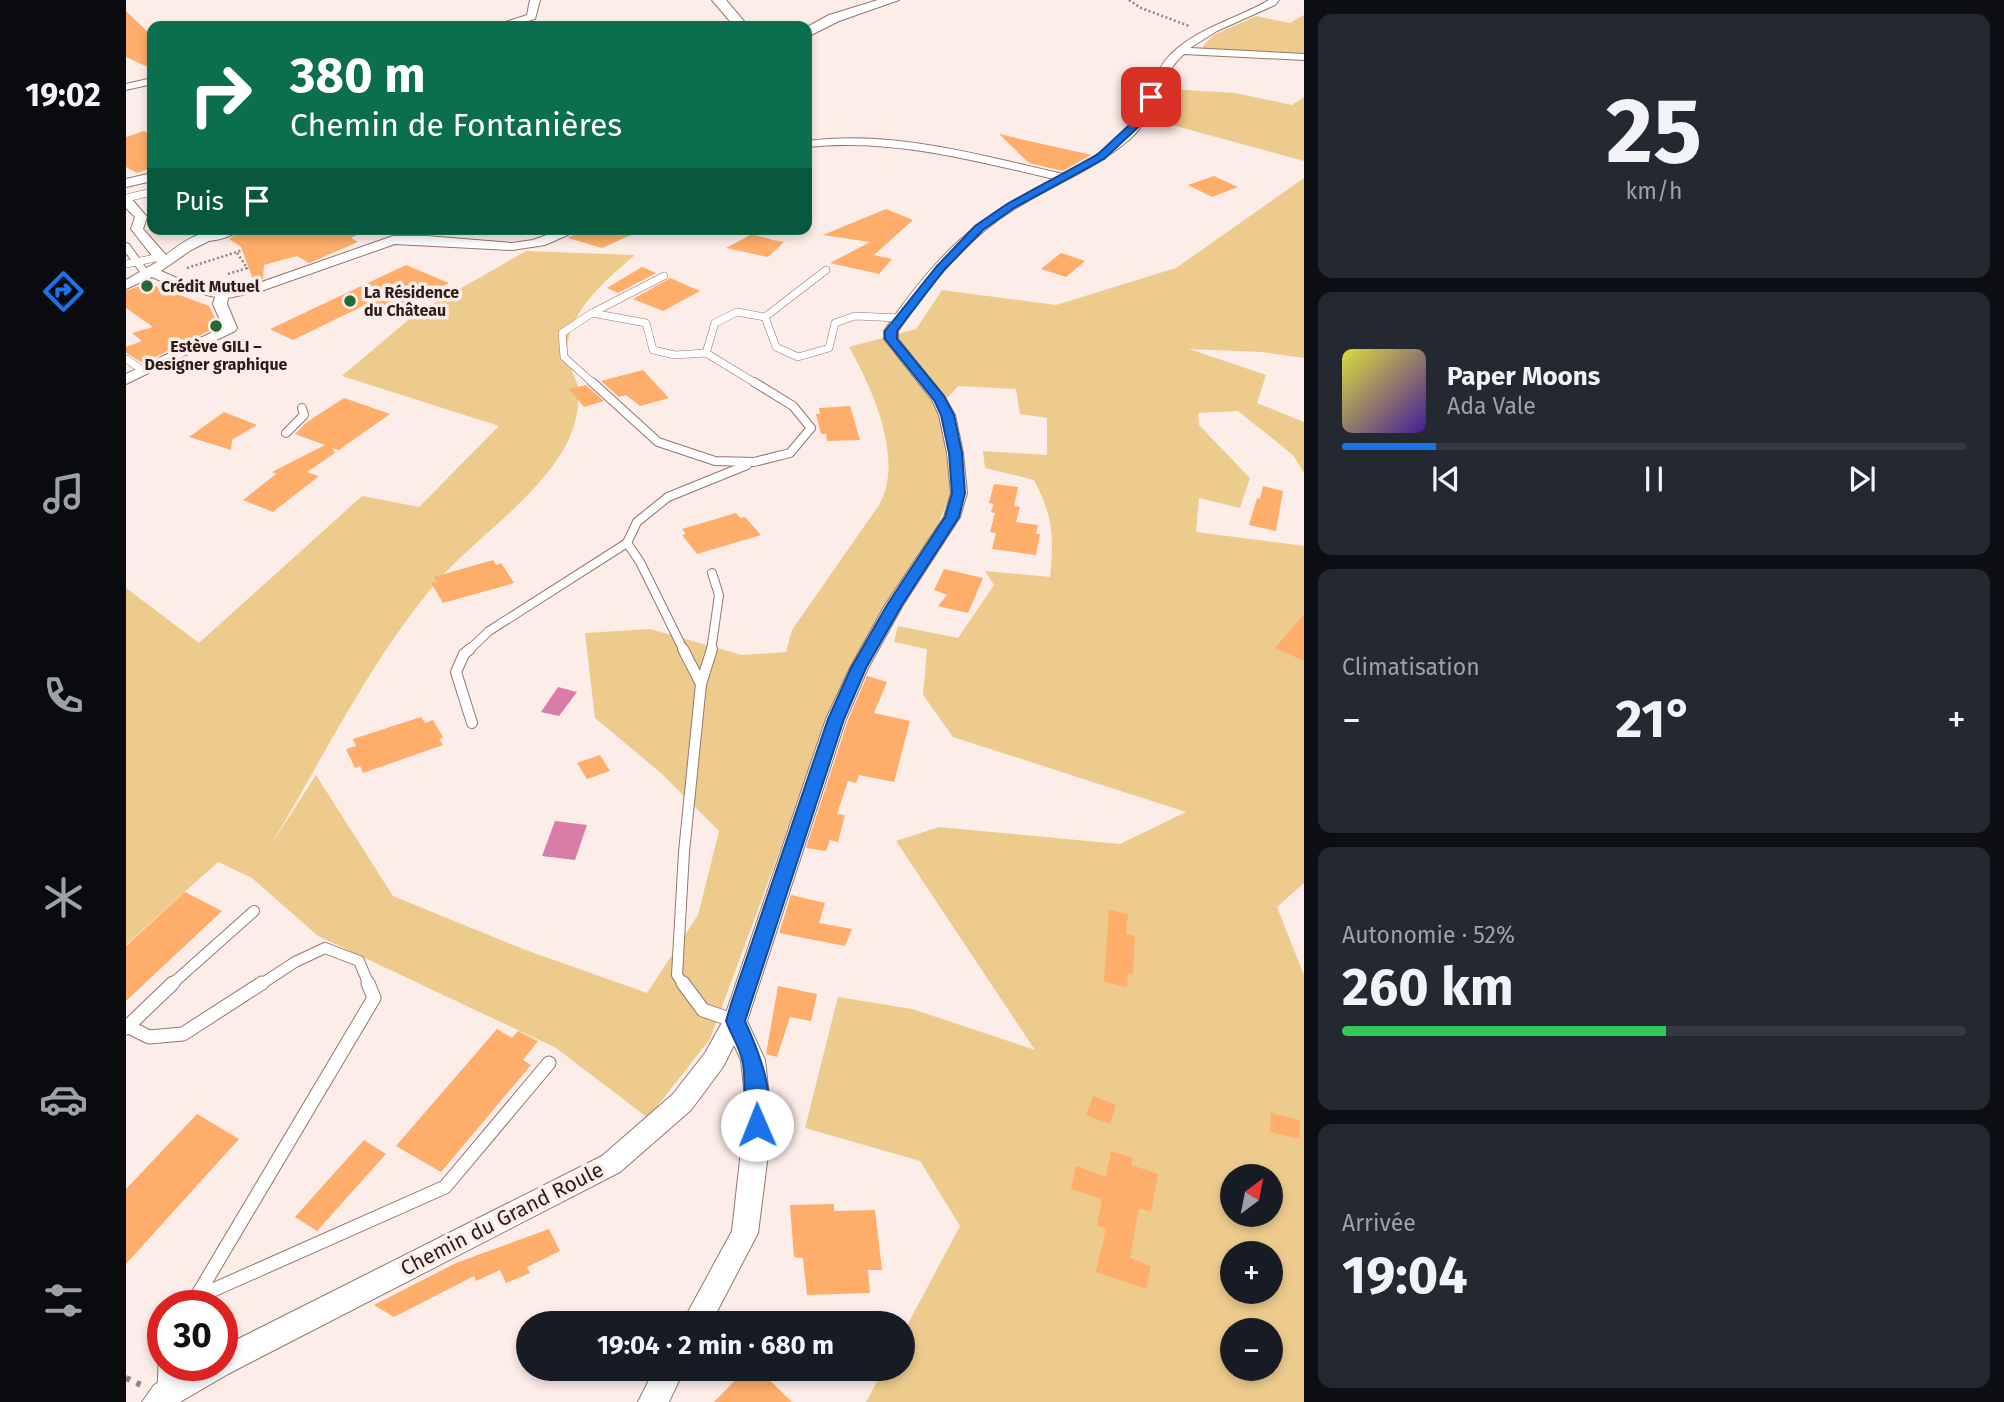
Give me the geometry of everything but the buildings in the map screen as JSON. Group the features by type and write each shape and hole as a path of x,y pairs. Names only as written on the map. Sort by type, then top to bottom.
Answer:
{"main road":[{"path":"719,0 737,21"},
{"path":"812,30 834,18 892,0"}],"street":[{"path":"517,21 532,17 536,0"},
{"path":"900,318 940,268 979,228 1010,206 1100,157 1143,117 1164,69 1183,51 1207,33 1274,0"},
{"path":"1183,51 1304,57"},
{"path":"126,87 147,82"},
{"path":"812,144 847,141 922,149 1065,178"},
{"path":"126,183 147,178"},
{"path":"126,199 139,222"},
{"path":"147,235 162,259"},
{"path":"126,246 131,263 148,275 222,295 256,288 393,240 415,238 508,246 531,245 558,235"},
{"path":"126,285 148,275 162,259 208,236"},
{"path":"126,380 230,328 220,304 222,295"},
{"name":"Chemin du Grand Roule","path":"238,1354 611,1164 682,1102 714,1060 735,1021 836,719 859,668 894,605 952,517 959,493 955,453 947,415 939,399 891,339 891,331 900,318"},
{"path":"703,1311 745,1233 751,1186 757,1095 753,1060 735,1021"},
{"path":"160,1399 190,1381"},
{"path":"653,1402 664,1381"}],"lane":[{"path":"126,199 147,193"},
{"path":"131,263 162,259"},
{"path":"706,353 715,323 737,312 765,317 826,270"},
{"path":"664,276 592,313 562,333 564,357 658,442 715,461 754,462"},
{"path":"472,723 456,672 464,654 489,631 627,543 637,522 668,497 700,481 754,462 790,453 811,428 793,406 706,353 675,355 653,350 646,323 592,313"},
{"path":"765,317 776,347 798,357 829,348 835,323 855,316 900,318"},
{"path":"126,359 144,371"},
{"path":"286,433 304,415 302,408"},
{"path":"627,543 640,562 701,684"},
{"path":"712,573 719,595 715,639 701,684 684,852 677,975 703,1010 735,1021"},
{"path":"200,1290 374,998 359,961 325,948 295,962 183,1034 149,1037 128,1028 194,963 209,953 254,911"},
{"path":"219,1290 445,1187 549,1063"},
{"path":"160,1399 163,1381"}],"path":[{"path":"1129,0 1160,16 1207,33"},
{"path":"178,273 243,250"},
{"path":"228,274 247,268 243,259"}],"shaded area":[{"path":"1304,15 1304,56 1205,52 1203,46 1214,35 1256,16 1290,23"},
{"path":"1154,88 1235,93 1292,105 1304,97 1304,161 1143,117"},
{"path":"1304,178 1304,358 1261,352 1189,349 1266,375 1257,403 1304,422 1304,473 1293,455 1238,411 1198,413 1199,425 1250,478 1240,508 1199,498 1196,532 1304,546 1304,883 1277,907 1304,975 1304,1402 866,1402 877,1381 915,1381 915,1311 960,1226 920,1161 805,1128 838,997 912,1009 1035,1050 896,841 939,827 1120,844 1186,812 953,737 923,695 927,649 894,642 898,626 958,638 994,585 985,571 1050,577 1051,527 1034,480 985,468 983,451 1047,455 1047,418 1020,414 1016,389 958,386 940,406 951,493 936,529 874,627 820,742 710,1039 648,1118 556,1048 318,936 252,878 218,862 126,945 126,588 199,643 362,496 419,507 499,426 342,376 414,315 526,251 635,255 600,287 579,313 572,327 568,357 578,387 578,407 571,434 557,460 523,500 445,573 406,621 364,684 269,848 316,775 393,896 523,949 647,993 698,915 719,831 662,774 595,718 585,633 650,629 742,655 786,652 792,630 879,505 886,487 889,467 882,424 867,383 849,347 916,329 942,290 1056,305 1176,268"},
{"path":"558,687 577,692 559,716 541,712"},
{"path":"555,821 587,825 575,860 542,856"}],"place":[{"name":"Crédit Mutuel","path":"147,286"},
{"name":"La Résidence du Château","path":"350,301"},
{"name":"Estève GILI – Designer graphique","path":"216,326"}],"route":[{"path":"757,1125 758,1106 753,1060 735,1021 741,1001 836,719 859,668 894,605 952,517 959,493 955,453 947,415 939,399 891,339 891,331 940,268 979,228 1010,206 1091,165 1113,148 1143,117 1151,97"}]}
